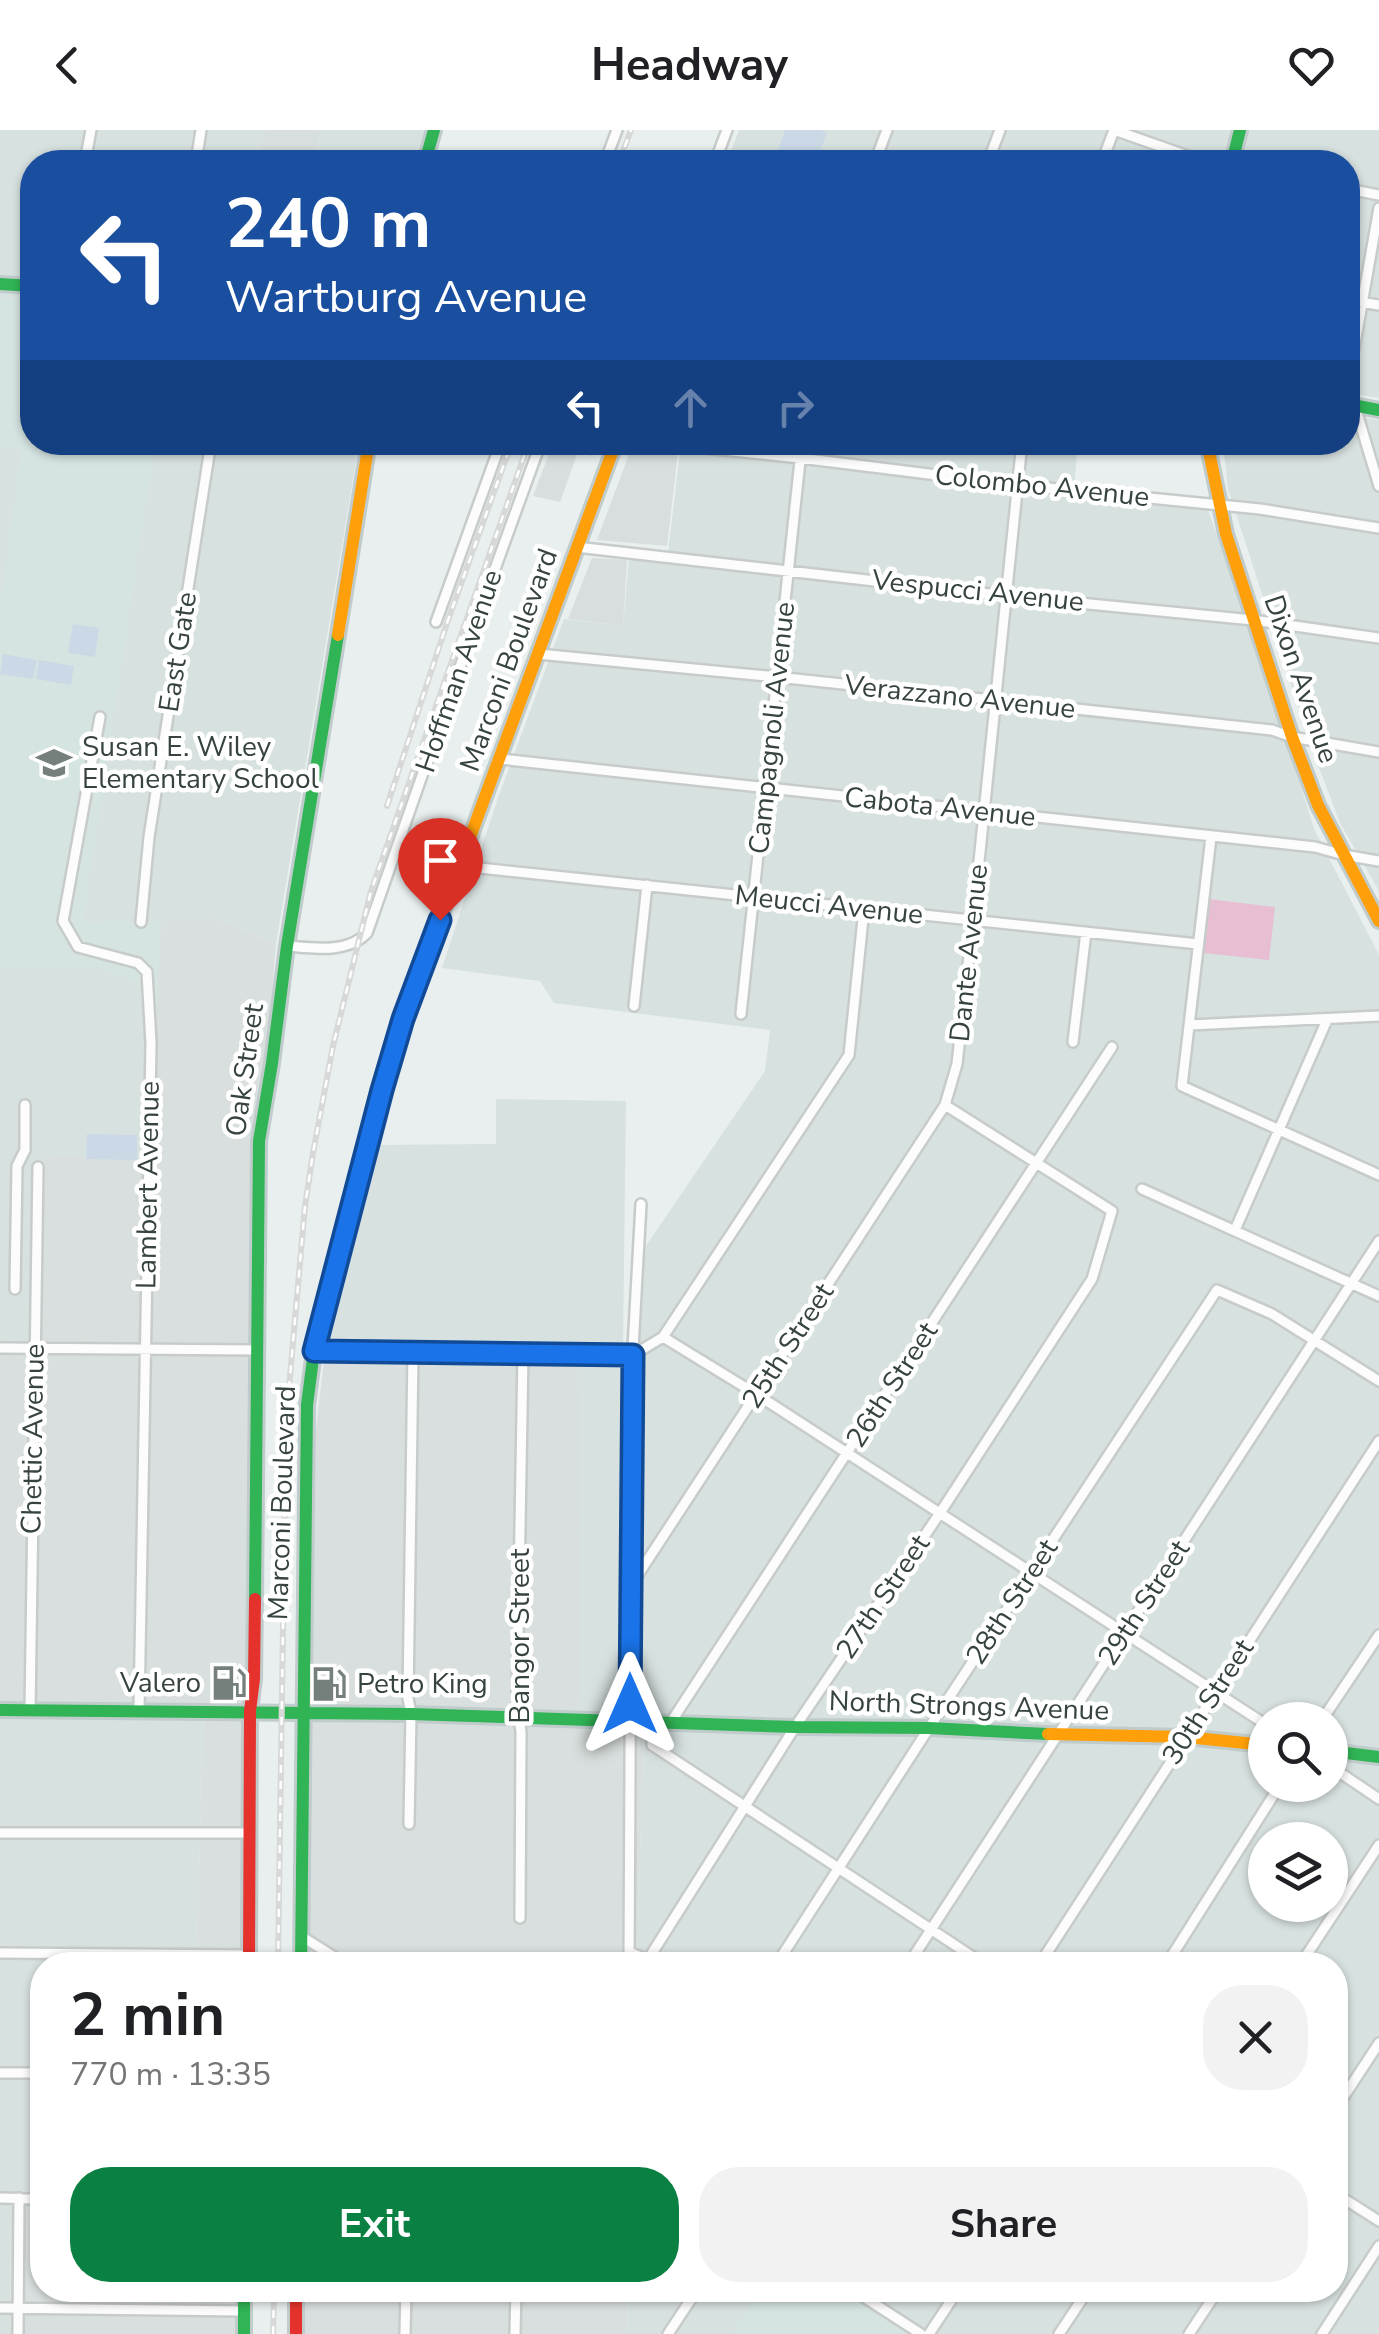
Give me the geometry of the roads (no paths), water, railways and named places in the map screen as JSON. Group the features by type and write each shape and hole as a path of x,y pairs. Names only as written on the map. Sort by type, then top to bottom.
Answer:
{"street":[{"path":"1114,130 1172,150"},
{"path":"1360,314 1379,208"},
{"path":"1362,303 1379,306"},
{"path":"1360,431 1379,486"},
{"name":"East Gate","path":"141,922 150,837 209,455"},
{"name":"Oak Street","path":"249,1952 260,1142 287,946 367,455"},
{"path":"436,622 495,455"},
{"name":"Hoffman Avenue","path":"287,946 325,949 358,942 367,933 536,455"},
{"name":"Marconi Boulevard","path":"300,1952 307,1405 314,1351 403,1019 611,455"},
{"name":"Colombo Avenue","path":"771,455 1305,515 1379,528"},
{"name":"Campagnoli Avenue","path":"741,1014 800,455"},
{"name":"Dante Avenue","path":"945,1105 956,1064 974,920 1021,455"},
{"name":"Dixon Avenue","path":"1209,455 1219,505 1292,737 1318,805 1379,921"},
{"name":"Vespucci Avenue","path":"576,547 1253,620 1379,638"},
{"name":"Verazzano Avenue","path":"538,654 1272,730 1379,752"},
{"name":"Lambert Avenue","path":"100,718 63,922 78,947 138,964 147,972 151,1042 139,1710"},
{"name":"Cabota Avenue","path":"500,760 1315,847 1379,861"},
{"path":"1211,837 1182,1086 1379,1175"},
{"name":"Meucci Avenue","path":"461,866 1198,944"},
{"path":"634,1006 646,886"},
{"path":"314,1351 633,1355 663,1336 849,1055 864,908"},
{"path":"1073,1042 1086,932"},
{"path":"1190,1025 1379,1016"},
{"path":"1236,1230 1327,1020"},
{"name":"26th Street","path":"672,1722 1112,1046"},
{"path":"15,1289 17,1166 25,1150 25,1105"},
{"path":"945,1105 1036,1163"},
{"name":"25th Street","path":"630,1587 945,1105"},
{"name":"27th Street","path":"653,1952 795,1727 1092,1279 1112,1211 1036,1163"},
{"name":"Chettic Avenue","path":"30,1710 38,1168"},
{"path":"1142,1189 1379,1296"},
{"path":"633,1952 630,1587 633,1355 641,1204"},
{"name":"29th Street","path":"917,1952 1379,1241"},
{"name":"28th Street","path":"784,1952 1217,1290 1272,1314 1315,1340"},
{"path":"663,1336 1248,1713"},
{"path":"1315,1340 1379,1381"},
{"path":"0,1348 257,1350"},
{"path":"409,1824 413,1353"},
{"name":"Bangor Street","path":"520,1918 518,1717 523,1354"},
{"name":"30th Street","path":"1046,1952 1379,1440"},
{"path":"1334,1702 1379,1635"},
{"name":"North Strongs Avenue","path":"0,1710 411,1714 1186,1736 1248,1742"},
{"path":"652,1721 652,1745 965,1952"},
{"path":"1348,1753 1379,1757"},
{"path":"1348,1778 1379,1798"},
{"path":"1174,1952 1269,1802"},
{"path":"0,1833 249,1833"},
{"path":"1309,1952 1379,1845"},
{"path":"301,1936 327,1952"},
{"path":"0,1953 30,1954"},
{"path":"1348,2090 1379,2043"},
{"path":"0,2074 30,2074"},
{"path":"0,2198 30,2198"},
{"path":"18,2334 19,2198"},
{"path":"1348,2201 1379,2221"},
{"path":"1348,2294 1379,2246"},
{"path":"244,2302 244,2334"},
{"path":"296,2302 296,2334"},
{"path":"405,2334 406,2302"},
{"path":"515,2334 516,2302"},
{"path":"668,2334 688,2302"},
{"path":"872,2302 921,2334"},
{"path":"929,2334 950,2302"},
{"path":"1059,2334 1080,2302"},
{"path":"1190,2334 1210,2302"},
{"path":"1322,2334 1343,2302"},
{"path":"0,2308 244,2311"}],"railway":[{"path":"624,150 631,130"},
{"path":"387,806 507,455"},
{"path":"278,1952 286,1422 313,1153 333,1046 371,891 524,455"},
{"path":"273,2334 274,2302"}],"place":[{"name":"Susan E. Wiley Elementary School","path":"54,763"},
{"name":"Valero","path":"229,1683"},
{"name":"Petro King","path":"329,1684"}]}
